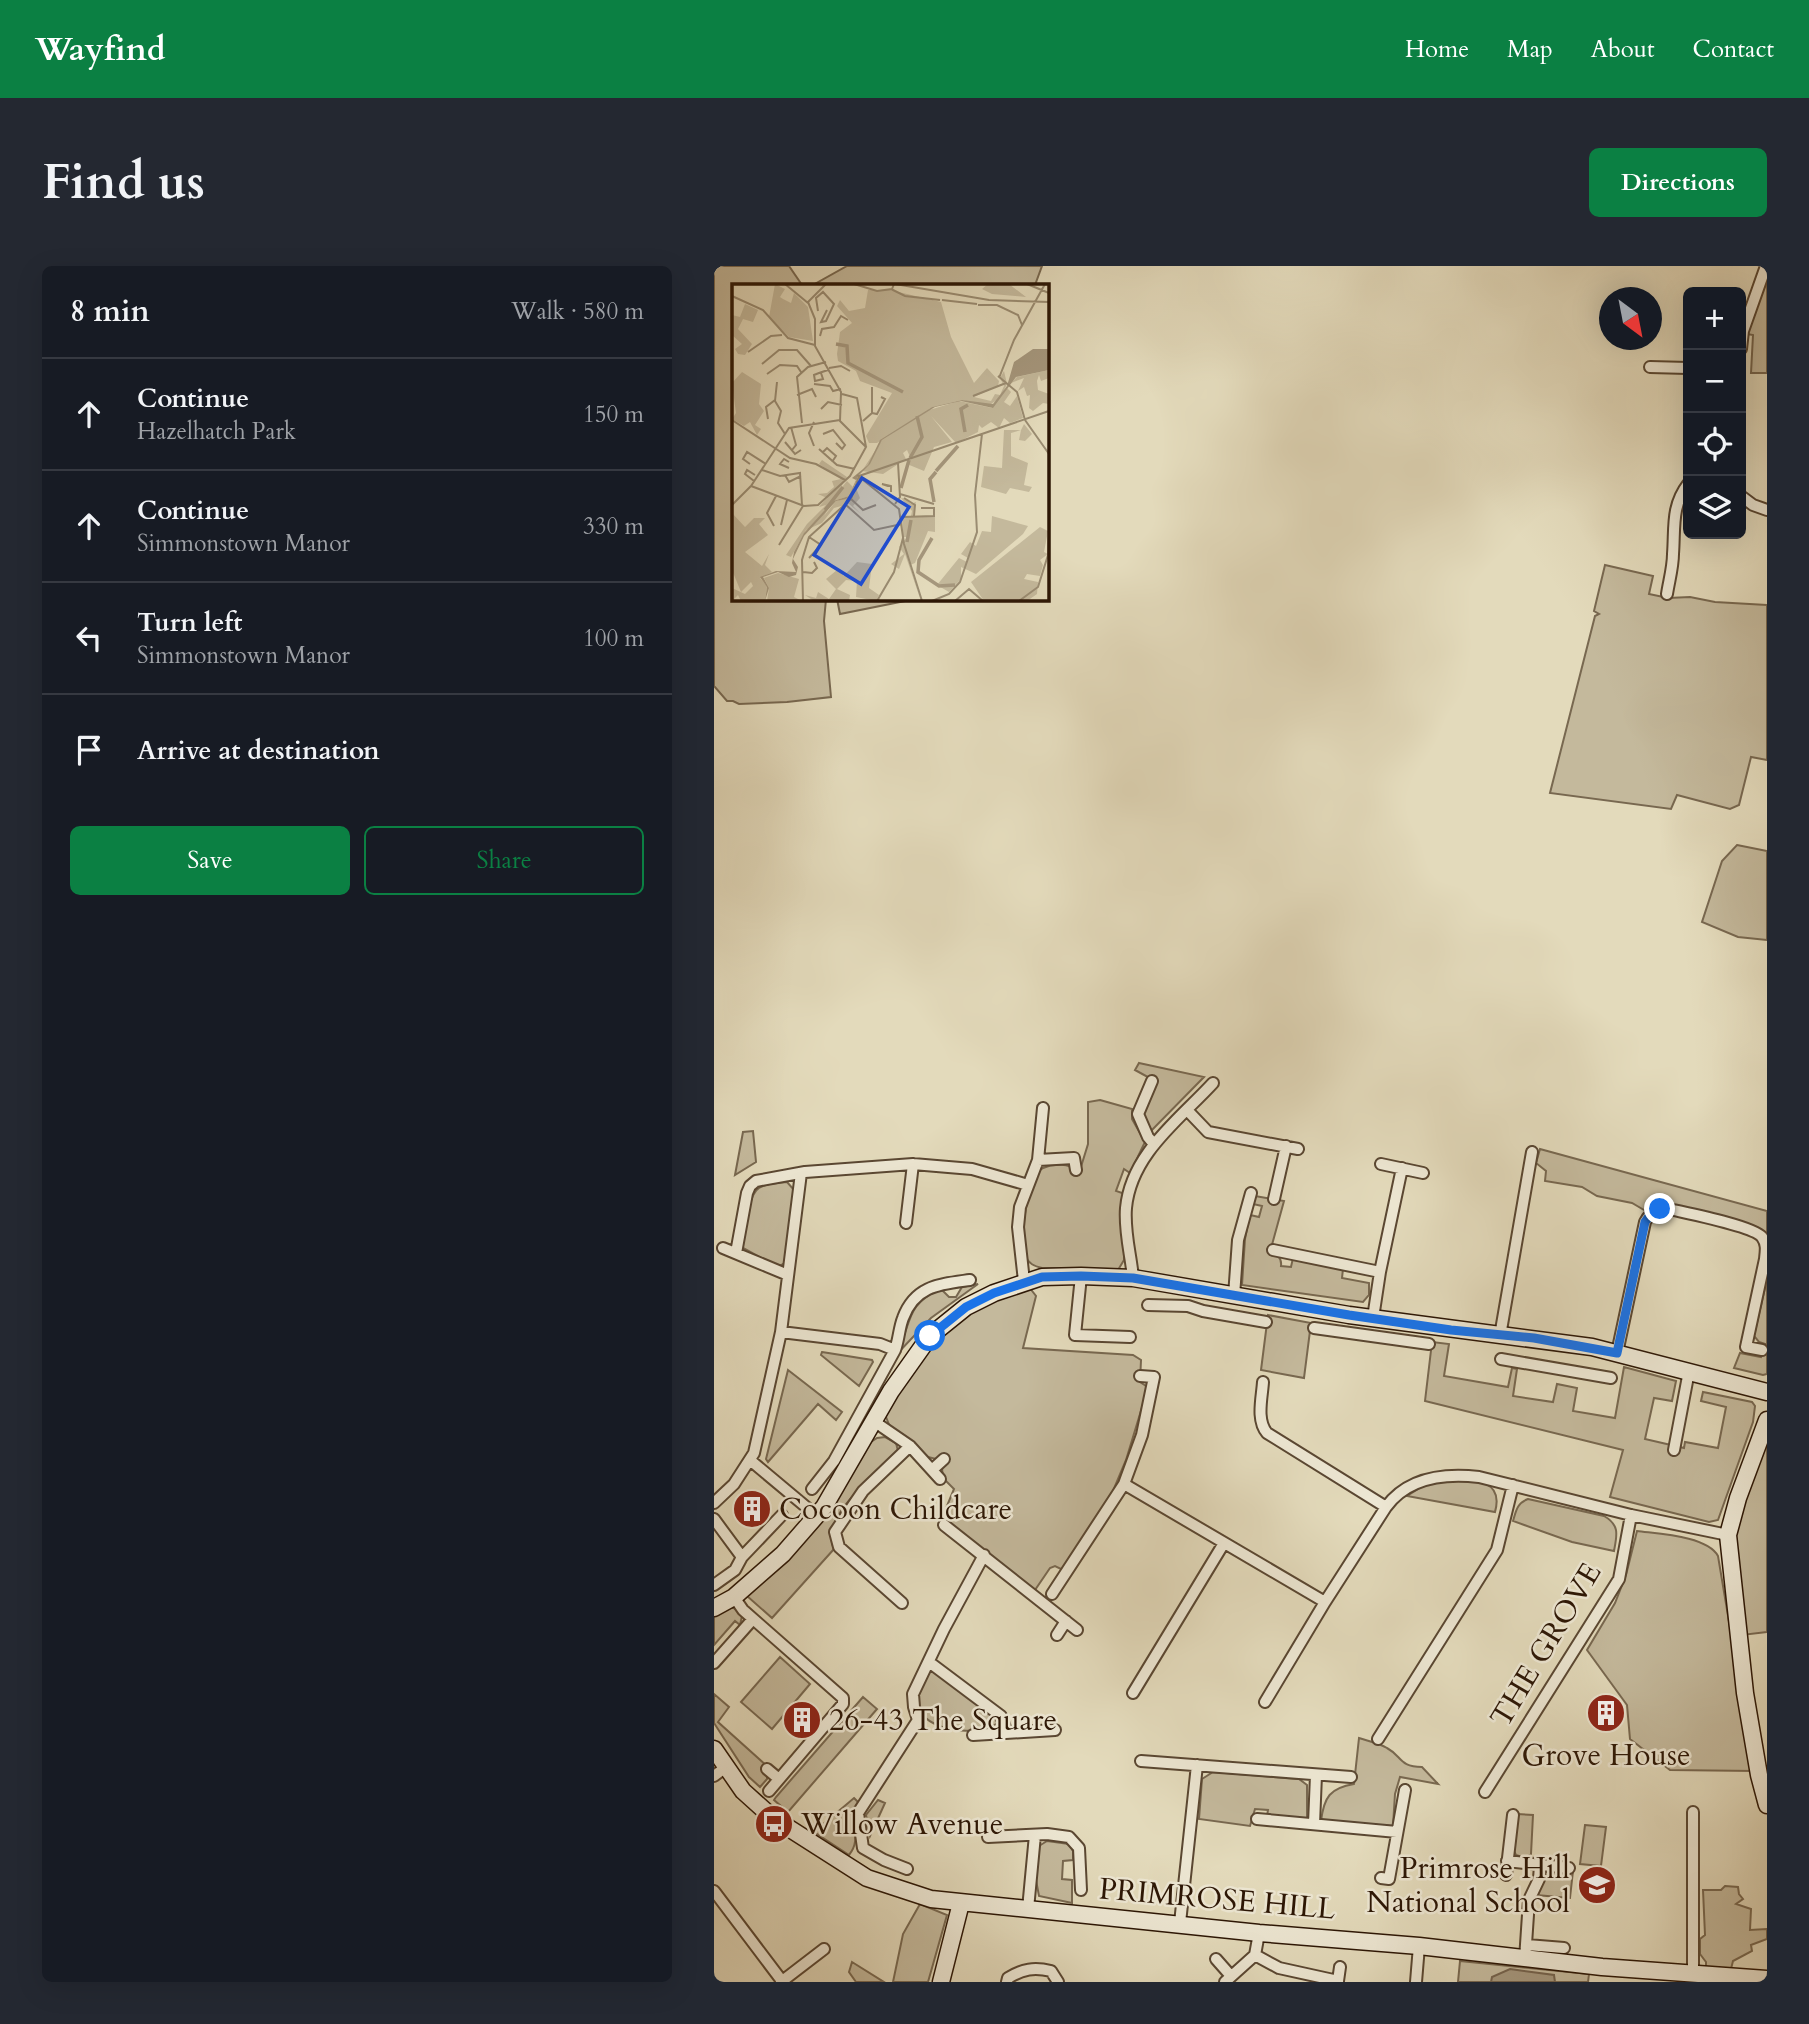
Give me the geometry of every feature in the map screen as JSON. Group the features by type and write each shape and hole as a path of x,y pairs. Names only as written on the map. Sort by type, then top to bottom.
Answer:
{"street":[{"path":"1746,323 1766,266"},
{"path":"1650,367 1683,368"},
{"path":"1667,594 1673,557 1674,517 1683,491"},
{"path":"1746,500 1767,510"},
{"path":"1152,1081 1138,1114 1144,1131 1153,1143"},
{"path":"1133,1278 1127,1239 1126,1207 1136,1174 1153,1143 1213,1083"},
{"path":"1024,1281 1017,1236 1020,1207 1038,1160 1043,1108"},
{"path":"1187,1110 1208,1132 1298,1149"},
{"path":"1274,1199 1286,1146"},
{"path":"1500,1336 1532,1152"},
{"path":"1038,1160 1074,1158 1076,1170"},
{"path":"736,1252 750,1186 756,1181 801,1173 913,1164 972,1169 1028,1185"},
{"path":"906,1223 913,1164"},
{"path":"1381,1164 1423,1173"},
{"path":"1373,1318 1402,1168"},
{"path":"714,1503 734,1484 750,1460 781,1332 801,1173"},
{"path":"1234,1296 1238,1240 1251,1193"},
{"path":"1248,1208 1261,1212"},
{"path":"1617,1353 1645,1222 1653,1211 1660,1209 1750,1229 1763,1238 1766,1245 1765,1259 1746,1347 1762,1350"},
{"path":"723,1248 788,1275"},
{"path":"1273,1250 1380,1272"},
{"path":"714,1608 734,1597 783,1554 817,1516 844,1477 896,1383 930,1336 966,1307 994,1293 1024,1281 1053,1275 1133,1278 1349,1315 1500,1336 1534,1338 1617,1353 1767,1392"},
{"path":"1081,1276 1075,1335 1130,1338"},
{"path":"812,1489 834,1461 895,1350 902,1319 909,1305 923,1291 938,1283 970,1280"},
{"path":"1188,1306 1192,1288"},
{"path":"1148,1305 1188,1306 1266,1322"},
{"path":"1347,1332 1349,1315"},
{"path":"1314,1328 1429,1344"},
{"path":"781,1332 880,1345 895,1350"},
{"path":"1530,1364 1534,1338"},
{"path":"1501,1359 1611,1378"},
{"path":"1674,1450 1689,1371"},
{"path":"1052,1594 1124,1484 1142,1434 1153,1389 1154,1377 1140,1376"},
{"path":"1263,1382 1262,1428 1386,1507"},
{"path":"1767,1420 1738,1498 1728,1535 1745,1693 1767,1805"},
{"path":"875,1422 910,1446 940,1479"},
{"path":"902,1603 839,1548 835,1532 863,1491 910,1446"},
{"path":"933,1469 944,1459"},
{"path":"750,1460 817,1516"},
{"path":"1265,1702 1386,1507 1395,1495 1406,1487 1437,1477 1460,1475 1728,1535"},
{"path":"1124,1484 1325,1602"},
{"path":"1378,1739 1496,1550 1513,1485"},
{"path":"714,1585 734,1570 741,1557 782,1515"},
{"name":"THE GROVE","path":"1485,1792 1619,1579 1631,1515"},
{"path":"714,1519 741,1557"},
{"path":"944,1525 1077,1630"},
{"path":"1133,1693 1224,1543"},
{"path":"851,1868 863,1848 858,1813 918,1720 914,1694 944,1629 984,1555"},
{"path":"734,1597 743,1610 843,1699 842,1705 769,1791"},
{"path":"714,1663 754,1619"},
{"path":"1057,1635 1066,1621"},
{"path":"929,1662 1001,1716 1007,1732"},
{"path":"972,1735 1055,1730"},
{"name":"PRIMROSE HILL","path":"714,1748 720,1771 773,1818 867,1878 916,1895 961,1903 1259,1933 1526,1952 1693,1975 1767,1979"},
{"path":"1141,1761 1351,1777"},
{"path":"1180,1923 1197,1765"},
{"path":"767,1769 779,1779"},
{"path":"1314,1824 1316,1774"},
{"path":"1381,1878 1390,1879 1405,1790"},
{"path":"1693,1812 1693,1975"},
{"path":"1506,1875 1513,1815"},
{"path":"1257,1819 1397,1832"},
{"path":"1028,1909 1035,1835"},
{"path":"988,1837 1069,1837 1079,1848 1081,1890"},
{"path":"863,1848 884,1860 907,1868"},
{"path":"1507,1861 1569,1868"},
{"path":"1541,1865 1539,1879 1529,1900 1526,1952 1564,1948"},
{"path":"714,1891 781,1981 824,1949"},
{"path":"941,1982 961,1903"},
{"path":"1216,1959 1228,1979 1255,1955 1259,1933"},
{"path":"1416,1982 1419,1946"},
{"path":"1255,1955 1279,1968 1338,1981 1340,1967"},
{"path":"1007,1982 1020,1971 1034,1968 1051,1971 1058,1982"}],"shaded area":[{"path":"714,266 789,266 801,284 732,284 732,600 826,600 824,621 831,697 739,704 727,701 714,686"},
{"path":"847,266 1042,266 1035,284 815,284"},
{"path":"1767,276 1767,373 1751,373 1753,335 1747,334"},
{"path":"1605,565 1653,576 1649,594 1668,598 1690,597 1715,602 1767,605 1767,760 1751,757 1739,805 1730,809 1677,795 1671,809 1550,793 1595,616 1599,614 1594,611"},
{"path":"837,600 910,600 840,614"},
{"path":"1737,845 1767,851 1767,940 1738,937 1702,922 1722,861"},
{"path":"1139,1063 1204,1077 1150,1132 1143,1116 1157,1082 1135,1070"},
{"path":"1100,1100 1132,1109 1132,1119 1145,1142 1130,1173 1124,1169 1116,1191 1125,1194 1124,1260 1118,1270 1042,1268 1030,1263 1023,1248 1026,1209 1033,1182 1038,1173 1048,1166 1062,1165 1080,1170 1088,1144 1088,1102"},
{"path":"753,1131 756,1162 735,1175 743,1132"},
{"path":"1540,1149 1767,1211 1767,1234 1757,1228 1656,1205 1644,1210 1632,1203 1597,1196 1582,1187 1545,1181 1546,1171 1536,1163"},
{"path":"787,1182 795,1191 786,1262 778,1267 743,1248 742,1243 755,1192 765,1185"},
{"path":"1255,1196 1284,1201 1270,1252 1280,1258 1281,1266 1291,1267 1293,1258 1343,1269 1342,1278 1369,1283 1369,1295 1363,1302 1242,1285 1249,1218 1250,1215 1259,1217 1262,1206 1253,1204"},
{"path":"1767,1279 1767,1374 1763,1375 1734,1368 1740,1353 1761,1357 1765,1344 1754,1336"},
{"path":"978,1284 931,1318 895,1356 910,1317 920,1302 941,1289 949,1297 956,1297 962,1287"},
{"path":"1029,1287 1036,1296 1023,1348 1133,1355 1141,1360 1140,1382 1146,1386 1147,1391 1126,1460 1113,1491 1063,1570 1055,1566 1050,1568 1035,1590 942,1518 954,1489 943,1478 942,1468 947,1461 941,1455 936,1459 928,1457 890,1427 886,1417 887,1410 914,1368 934,1342 958,1319 972,1310"},
{"path":"1268,1315 1311,1323 1304,1378 1261,1370"},
{"path":"1432,1342 1449,1344 1444,1376 1508,1387 1512,1368 1517,1369 1513,1396 1553,1402 1557,1384 1577,1388 1573,1411 1615,1418 1624,1367 1676,1381 1672,1401 1654,1398 1645,1439 1684,1448 1685,1442 1718,1448 1726,1407 1701,1401 1703,1392 1752,1402 1755,1406 1753,1422 1718,1520 1709,1522 1610,1497 1623,1450 1425,1401"},
{"path":"822,1352 873,1362 859,1386 821,1355"},
{"path":"788,1370 842,1412 836,1420 818,1404 768,1462 766,1459"},
{"path":"1767,1435 1767,1632 1742,1635 1733,1536"},
{"path":"885,1437 896,1443 898,1451 852,1496 834,1523 831,1537 834,1549 772,1618 747,1596 808,1536 836,1501 871,1442"},
{"path":"1444,1479 1473,1480 1490,1486 1497,1500 1495,1512 1407,1496 1426,1484"},
{"path":"1528,1499 1609,1519 1615,1527 1614,1551 1572,1542 1513,1521 1519,1505"},
{"path":"1637,1531 1693,1540 1712,1549 1718,1556 1754,1771 1670,1770 1630,1739 1627,1705 1587,1650 1615,1603 1626,1575"},
{"path":"728,1607 738,1609 742,1616 740,1625 735,1621 714,1645 714,1614"},
{"path":"780,1657 810,1684 772,1729 741,1702"},
{"path":"932,1669 993,1715 998,1723 987,1728 958,1730 930,1722 922,1713 918,1702 924,1680"},
{"path":"714,1694 729,1707 718,1722 767,1766 767,1779 760,1787 749,1777 714,1723"},
{"path":"863,1697 877,1709 788,1812 774,1800"},
{"path":"1359,1738 1384,1746 1409,1765 1422,1767 1438,1784 1400,1777 1395,1794 1393,1826 1321,1821 1326,1800 1330,1795 1339,1788 1354,1784"},
{"path":"1213,1772 1299,1779 1307,1785 1307,1819 1267,1816 1268,1810 1255,1809 1250,1826 1199,1819 1202,1779"},
{"path":"854,1798 858,1802 854,1816 855,1842 849,1855 814,1832"},
{"path":"878,1800 885,1803 870,1836 866,1815"},
{"path":"1517,1814 1533,1815 1531,1854 1525,1858 1516,1855 1514,1851"},
{"path":"1585,1825 1606,1827 1601,1866 1580,1864"},
{"path":"1047,1841 1069,1844 1073,1851 1073,1860 1063,1861 1062,1879 1072,1880 1072,1903 1039,1896 1035,1875 1039,1846"},
{"path":"1547,1870 1573,1871 1570,1898 1536,1895"},
{"path":"1725,1886 1738,1887 1743,1899 1736,1904 1751,1909 1750,1930 1767,1929 1767,1939 1751,1945 1752,1951 1733,1961 1730,1973 1706,1971 1706,1962 1700,1954 1700,1939 1705,1935 1703,1890 1721,1890"},
{"path":"920,1904 947,1915 928,1982 893,1982 903,1934"},
{"path":"1460,1961 1589,1974 1588,1982 1458,1982"},
{"path":"852,1962 884,1982 856,1982 849,1972"},
{"path":"1510,1969 1554,1975 1555,1982 1491,1982 1492,1977"}],"place":[{"name":"Cocoon Childcare","path":"752,1509"},
{"name":"Grove House","path":"1606,1713"},
{"name":"26-43 The Square","path":"802,1720"},
{"name":"Willow Avenue","path":"774,1824"},
{"name":"Primrose Hill National School","path":"1597,1885"}],"route":[{"path":"930,1336 966,1307 994,1293 1024,1281 1053,1275 1133,1278 1349,1315 1451,1330 1534,1338 1617,1353 1645,1222 1653,1211 1660,1209"}]}
